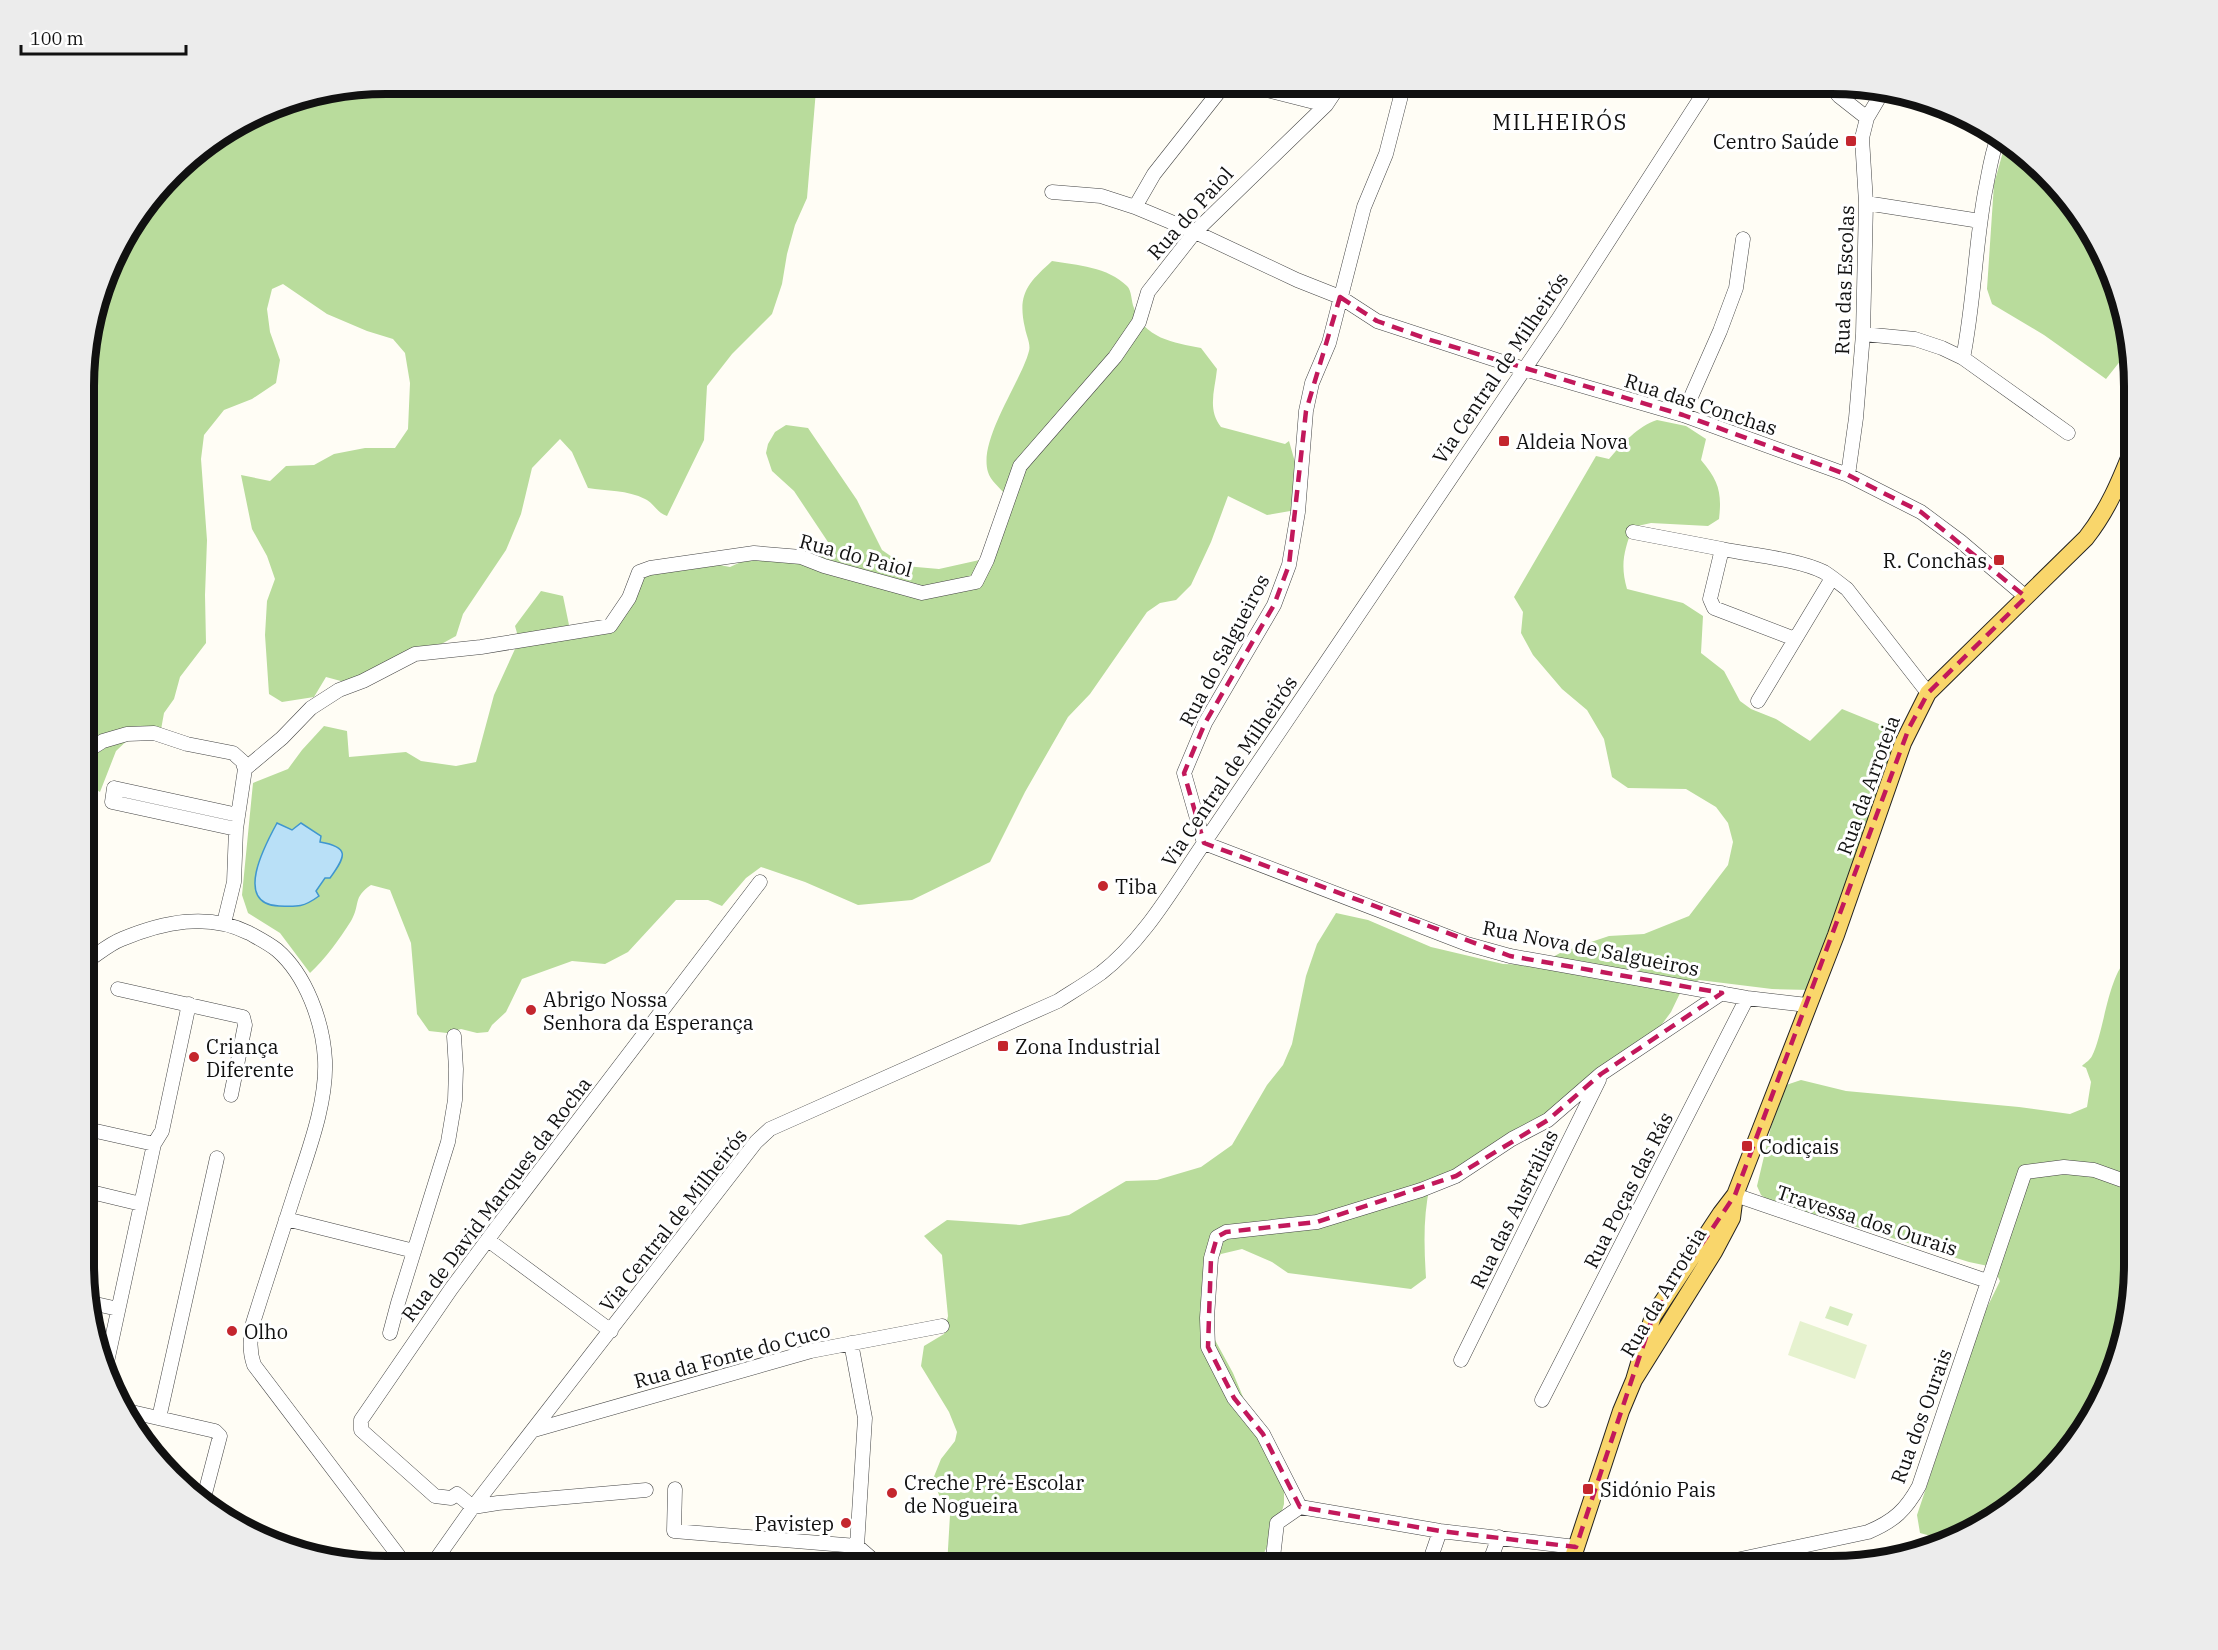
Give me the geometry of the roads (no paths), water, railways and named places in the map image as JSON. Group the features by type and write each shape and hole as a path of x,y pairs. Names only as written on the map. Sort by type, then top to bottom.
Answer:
{"main road":[{"name":"Rua da Arroteia","path":"1573,1556 1621,1411 1634,1380 1714,1252 1732,1218 1735,1195 1836,934 1906,735 1928,693 2086,538 2102,517 2124,471"}],"street":[{"path":"1135,207 1154,174 1217,94"},
{"path":"1283,94 1326,105"},
{"name":"Rua do Paiol","path":"245,769 282,738 311,708 339,690 363,681 416,654 481,647 610,626 629,598 639,572 650,568 754,553 801,557 824,566 922,593 976,582 987,560 1020,466 1114,357 1139,322 1148,292 1195,232 1326,105 1333,94"},
{"name":"Rua do Salgueiros","path":"1204,843 1184,774 1205,723 1274,604 1289,565 1298,512 1306,411 1312,383 1329,343 1364,207 1386,154 1401,94"},
{"name":"Via Central de Milheirós","path":"438,1556 473,1507 756,1142 770,1129 1058,1001 1102,973 1125,950 1150,921 1204,843 1524,369 1702,94"},
{"path":"1838,94 1867,118"},
{"name":"Rua das Escolas","path":"1848,475 1856,418 1863,334 1866,203 1862,138 1867,118 1879,99"},
{"path":"1963,358 1968,333 1980,221 1995,145"},
{"name":"Rua das Conchas","path":"1052,192 1101,196 1135,207 1340,297 1377,321 1524,369 1683,415 1848,475 1921,512 1960,541 2026,597"},
{"path":"1866,203 1980,221"},
{"path":"1683,415 1736,288 1743,239"},
{"path":"1863,334 1915,339 1963,358 2068,433"},
{"path":"1634,532 1794,563 1823,572 1847,589 1928,693"},
{"path":"1722,549 1710,599 1714,608 1795,639"},
{"path":"1758,701 1832,578"},
{"path":"94,747 103,741 127,734 154,734 233,753 242,761 245,769 237,822 234,882 224,923"},
{"path":"114,788 237,822 112,802 114,788"},
{"name":"Rua Nova de Salgueiros","path":"1204,843 1467,944 1510,956 1748,998 1807,1005"},
{"name":"Rua de David Marques da Rocha","path":"473,1507 457,1494 443,1499 435,1496 361,1430 360,1425 364,1415 451,1289 760,882"},
{"path":"94,957 120,940 181,921 224,923 261,939 277,950 305,985 321,1035 325,1061 321,1095 313,1137 253,1323 250,1354 254,1365 398,1556"},
{"path":"118,989 243,1017 246,1025 231,1095"},
{"path":"1300,1507 1263,1434 1234,1398 1208,1347 1207,1318 1211,1258 1217,1238 1226,1232 1317,1222 1421,1190 1456,1176 1512,1139 1548,1120 1601,1074 1722,993"},
{"name":"Rua Poças das Rás","path":"1542,1400 1748,998"},
{"path":"109,1353 154,1144 162,1131 189,1004"},
{"path":"390,1333 448,1142 455,1100 454,1036"},
{"name":"Rua das Austrálias","path":"1461,1360 1601,1074"},
{"path":"94,1131 154,1144"},
{"path":"159,1418 217,1158"},
{"name":"Rua dos Ourais","path":"1755,1556 1868,1532 1887,1524 1902,1512 1919,1486 2025,1172 2064,1167 2094,1170 2124,1181"},
{"path":"94,1193 141,1204"},
{"name":"Travessa dos Ourais","path":"1735,1195 1988,1281"},
{"path":"286,1219 414,1251"},
{"path":"488,1240 611,1331"},
{"path":"98,1304 118,1309"},
{"name":"Rua da Fonte do Cuco","path":"534,1430 811,1351 942,1326"},
{"path":"851,1343 865,1418 858,1546 860,1556"},
{"path":"136,1413 215,1431 220,1436 205,1492"},
{"path":"675,1489 674,1532 858,1546 869,1556"},
{"path":"473,1507 646,1490"},
{"path":"1273,1556 1277,1523 1300,1507 1440,1531 1576,1547"},
{"path":"1431,1556 1440,1531"},
{"path":"1492,1556 1499,1537"}],"water":[{"path":"277,823 292,830 301,823 321,836 320,842 341,850 342,858 339,864 330,878 325,878 316,891 319,896 305,904 279,906 265,903 258,895 255,885 256,872 260,858"}],"place":[{"name":"Centro Saúde","path":"1851,141"},
{"name":"Aldeia Nova","path":"1504,441"},
{"name":"R. Conchas","path":"1999,560"},
{"name":"Tiba","path":"1103,886"},
{"name":"Abrigo Nossa Senhora da Esperança","path":"531,1010"},
{"name":"Zona Industrial","path":"1003,1046"},
{"name":"Criança Diferente","path":"194,1057"},
{"name":"Codiçais","path":"1747,1146"},
{"name":"Olho","path":"232,1331"},
{"name":"Sidónio Pais","path":"1588,1489"},
{"name":"Creche Pré-Escolar de Nogueira","path":"892,1493"},
{"name":"Pavistep","path":"846,1523"}],"district":[{"name":"MILHEIRÓS","path":"1560,121"}]}
